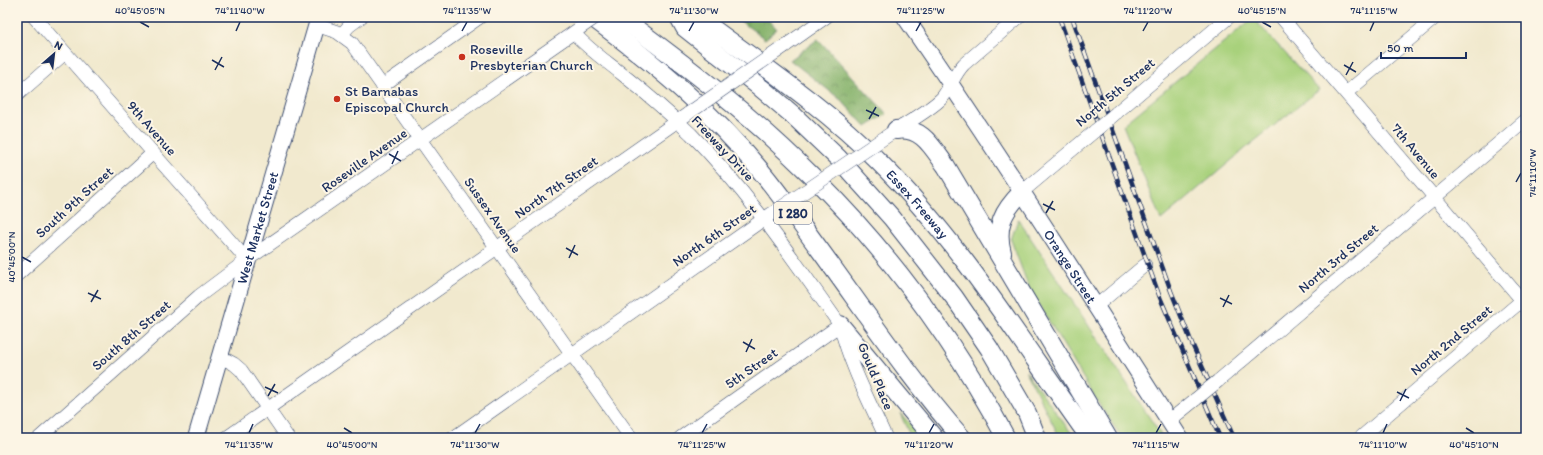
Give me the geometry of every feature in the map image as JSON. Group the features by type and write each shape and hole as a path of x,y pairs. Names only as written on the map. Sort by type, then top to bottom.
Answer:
{"highway":[{"path":"620,17 731,102 783,148 831,196 876,247 927,312 974,382 1006,438"},
{"path":"679,17 685,28 761,88 808,129 852,173 892,218 966,313 989,348 1026,413 1037,438"},
{"name":"Essex Freeway","path":"697,17 776,75 824,113 889,171 926,212 964,260 1090,438"},
{"name":"I 280","path":"582,26 644,56 675,82 718,123 787,203 905,367 962,438"},
{"path":"893,132 906,129 918,133 933,149 956,181 1108,438"},
{"path":"1007,267 999,240 1000,226 1005,213 1022,192"},
{"path":"840,325 934,438"},
{"path":"1026,413 1042,426 1048,438"}],"main road":[{"name":"Orange Street","path":"905,17 1022,192 1180,438"},
{"name":"West Market Street","path":"196,438 318,21"}],"street":[{"name":"9th Avenue","path":"34,17 248,260"},
{"path":"342,34 349,26 361,17"},
{"path":"382,86 480,17"},
{"name":"Roseville Avenue","path":"248,260 596,17"},
{"name":"North 7th Street","path":"226,438 826,17"},
{"name":"North 6th Street","path":"453,438 769,216 937,102 945,94 956,73 964,64 1019,17"},
{"name":"North 5th Street","path":"1022,192 1229,17"},
{"name":"7th Avenue","path":"1281,17 1434,197 1525,301"},
{"path":"1346,93 1436,17"},
{"name":"Sussex Avenue","path":"318,21 342,34 352,43 631,438"},
{"name":"Freeway Drive","path":"582,26 590,49 643,91 678,122 769,216 840,325"},
{"path":"17,95 65,53"},
{"name":"North 3rd Street","path":"1169,421 1526,120"},
{"name":"South 9th Street","path":"17,275 153,153"},
{"name":"South 8th Street","path":"39,438 200,296 248,260"},
{"path":"1095,306 1145,265"},
{"name":"North 2nd Street","path":"1360,438 1525,301"},
{"name":"5th Street","path":"680,438 840,325"},
{"name":"Gould Place","path":"840,325 850,359 886,438"},
{"path":"219,356 234,364 241,370 288,438"}],"green space":[{"path":"735,17 766,17 777,29 765,39"},
{"path":"1253,18 1319,90 1252,143 1161,220 1123,125"},
{"path":"818,39 887,114 866,127 841,100 790,60"},
{"path":"1018,219 1163,438 1122,438 1097,401 1029,288 1011,240"},
{"path":"1026,371 1075,438 1060,438"},
{"path":"900,413 923,438 911,438"}],"railway":[{"path":"1059,17 1159,295 1220,438"},
{"path":"1072,17 1171,291 1193,346 1234,438"}],"place":[{"name":"Roseville Presbyterian Church","path":"462,57"},
{"name":"St Barnabas Episcopal Church","path":"337,99"}]}
